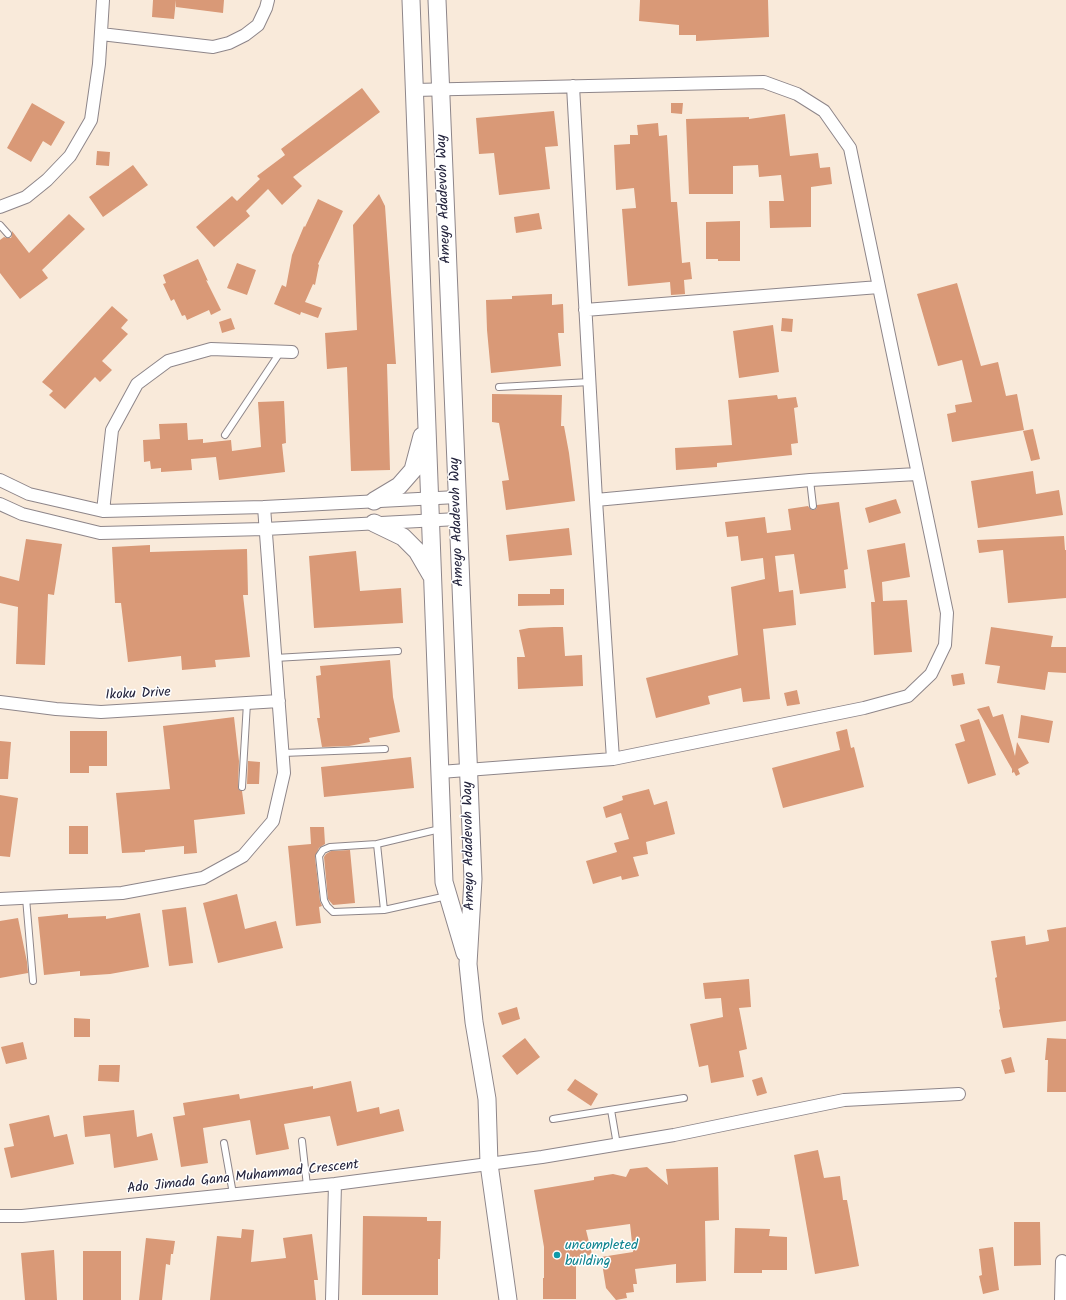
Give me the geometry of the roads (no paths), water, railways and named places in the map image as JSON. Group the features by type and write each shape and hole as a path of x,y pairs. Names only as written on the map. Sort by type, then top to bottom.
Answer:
{"street":[{"path":"0,207 26,197 47,180 70,156 91,120 99,64 103,0"},
{"path":"101,34 213,47 229,43 245,35 258,25 268,0"},
{"name":"Ameyo Adadevoh Way","path":"411,0 444,882 468,964"},
{"name":"Ameyo Adadevoh Way","path":"436,0 473,879 468,964"},
{"path":"414,90 764,82 797,94 824,111 850,148 947,613 945,645 931,674 908,696 864,708 613,759 440,772"},
{"path":"573,86 596,500 613,759"},
{"path":"586,310 879,287"},
{"path":"103,511 112,430 137,384 168,361 211,349 286,352"},
{"path":"374,501 399,486 413,470 426,422"},
{"path":"596,500 810,480 918,474"},
{"path":"0,480 29,494 103,511 264,507 457,497"},
{"path":"0,504 22,514 100,533 265,529 458,519"},
{"path":"0,899 122,893 203,878 243,856 273,821 284,773 264,507"},
{"path":"374,523 403,537 417,552 432,578"},
{"name":"Ikoku Drive","path":"0,702 56,709 101,712 278,701"},
{"path":"468,964 474,1022 487,1099 489,1164 508,1300"},
{"name":"Ado Jimada Gana Muhammad Crescent","path":"0,1216 22,1216 335,1184 542,1157 617,1145 674,1135 844,1100 959,1094"},
{"path":"332,1300 335,1184"},
{"path":"1062,1261 1062,1300"}],"lane":[{"path":"0,225 8,234"},
{"path":"225,435 286,352"},
{"path":"499,387 590,382"},
{"path":"810,480 813,506"},
{"path":"275,658 398,651"},
{"path":"242,787 247,703"},
{"path":"283,753 385,749"},
{"path":"442,828 377,844 330,847 323,850 319,856 324,900 333,912 384,910 447,896"},
{"path":"377,844 384,910"},
{"path":"26,898 33,981"},
{"path":"553,1119 684,1098"},
{"path":"611,1110 617,1145"},
{"path":"302,1141 307,1186"},
{"path":"224,1143 233,1194"}],"place":[{"name":"uncompleted building","path":"557,1255"}]}
